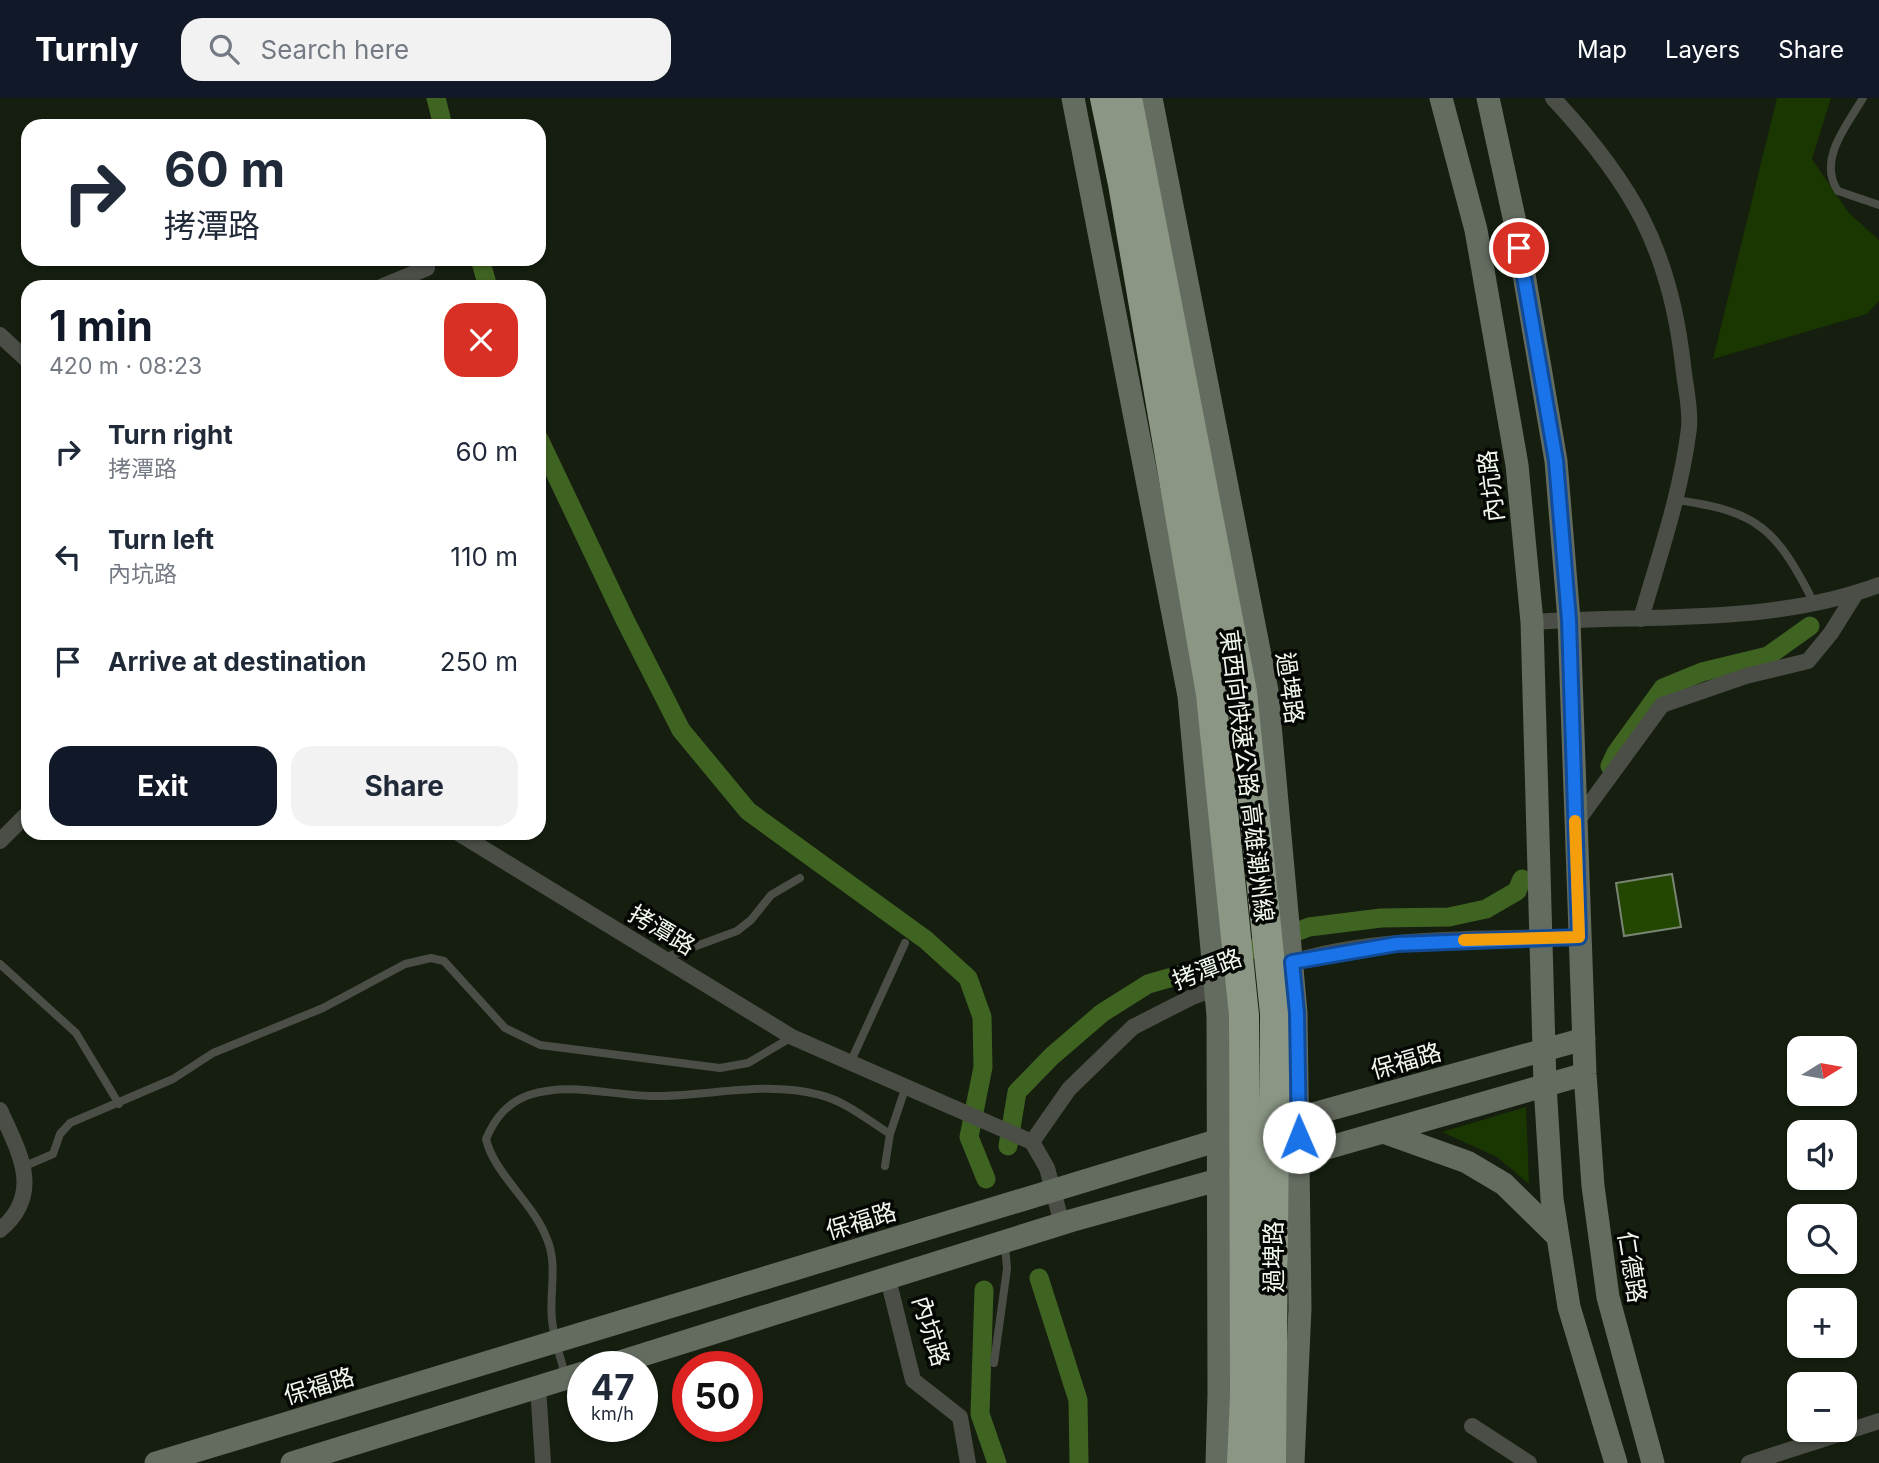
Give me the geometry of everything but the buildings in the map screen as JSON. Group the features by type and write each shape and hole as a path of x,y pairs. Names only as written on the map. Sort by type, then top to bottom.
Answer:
{"highway":[{"name":"東西向快速公路 高雄潮州線","path":"1105,98 1123,184 1211,694 1241,988 1245,1369 1242,1463"},
{"name":"東西向快速公路 高雄潮州線","path":"1127,98 1242,692 1275,1014 1270,1463"}],"street":[{"path":"1073,98 1189,696 1215,984 1219,1140 1217,1463"},
{"name":"過埤路","path":"1151,98 1267,691 1297,1013 1300,1308 1293,1463"},
{"name":"內坑路","path":"1441,98 1476,230 1513,439 1532,622 1545,1085"},
{"path":"656,1351 1062,1224 1585,1074 1569,620 1556,461 1515,222 1488,98"},
{"path":"1553,98 1583,130 1624,187 1653,237 1667,275 1678,325 1689,425 1676,500 1641,619"},
{"path":"398,280 426,268"},
{"path":"0,335 21,354"},
{"path":"1532,622 1641,619 1774,610 1814,603 1879,585"},
{"path":"1575,824 1662,705 1746,676 1808,661 1831,633 1856,593"},
{"path":"0,841 21,820"},
{"name":"拷潭路","path":"470,840 792,1037 1027,1140 1069,1090 1133,1027 1215,984 1291,956 1397,944 1579,937"},
{"name":"保福路","path":"156,1463 1219,1140 1584,1039"},
{"name":"仁德路","path":"1585,1074 1593,1186 1608,1297 1653,1463"},
{"path":"1545,1085 1552,1199 1570,1307 1616,1463"},
{"path":"0,1110 25,1166 24,1192 12,1220 0,1230"},
{"path":"1383,1132 1467,1162 1504,1184 1558,1237"},
{"path":"1027,1140 1047,1168 1062,1224"},
{"name":"內坑路","path":"888,1279 914,1380 960,1417 968,1463"},
{"path":"292,1463 567,1378"},
{"path":"538,1387 543,1463"},
{"path":"1749,1463 1879,1421"},
{"path":"1472,1426 1529,1463"}],"lane":[{"path":"1863,98 1833,149 1830,173 1838,191 1879,205"},
{"path":"1676,500 1714,505 1744,516 1765,529 1791,559 1814,603"},
{"path":"664,958 737,931 751,920 771,895 800,878"},
{"path":"851,1061 905,943"},
{"path":"25,1166 52,1154 60,1134 70,1123 173,1079 213,1053 323,1008 405,964 431,958 444,961 505,1028 540,1045 720,1068 748,1063 792,1037"},
{"path":"0,964 76,1032 118,1104"},
{"path":"885,1166 890,1133 906,1086"},
{"path":"567,1361 556,1341 549,1241 525,1198 489,1154 486,1139 505,1108 526,1096 565,1088 650,1096 763,1088 819,1094 837,1101 890,1133"},
{"path":"994,1363 1007,1269 1004,1242"}],"green space":[{"path":"1777,98 1831,98 1812,159 1849,213 1879,240 1879,301 1867,314 1713,359"},
{"path":"1526,1107 1529,1184 1497,1157 1442,1132"}],"waterway":[{"path":"436,98 441,119"},
{"path":"482,266 486,280"},
{"path":"546,454 681,730 748,811 926,940 968,978 982,1017 983,1067 969,1137 986,1179"},
{"path":"1610,766 1616,753 1663,688 1702,672 1768,656 1810,626"},
{"path":"1008,1146 1017,1092 1052,1056 1102,1013 1148,984 1197,970 1309,927 1381,918 1449,917 1486,909 1517,891 1522,879"},
{"path":"1039,1278 1078,1400 1079,1463"},
{"path":"984,1290 980,1414 997,1463"}],"slow traffic":[{"path":"1464,940 1579,937 1575,821"}],"route":[{"path":"1299,1137 1297,1013 1292,962 1397,944 1510,937 1579,937 1569,620 1556,461 1519,248"}]}
